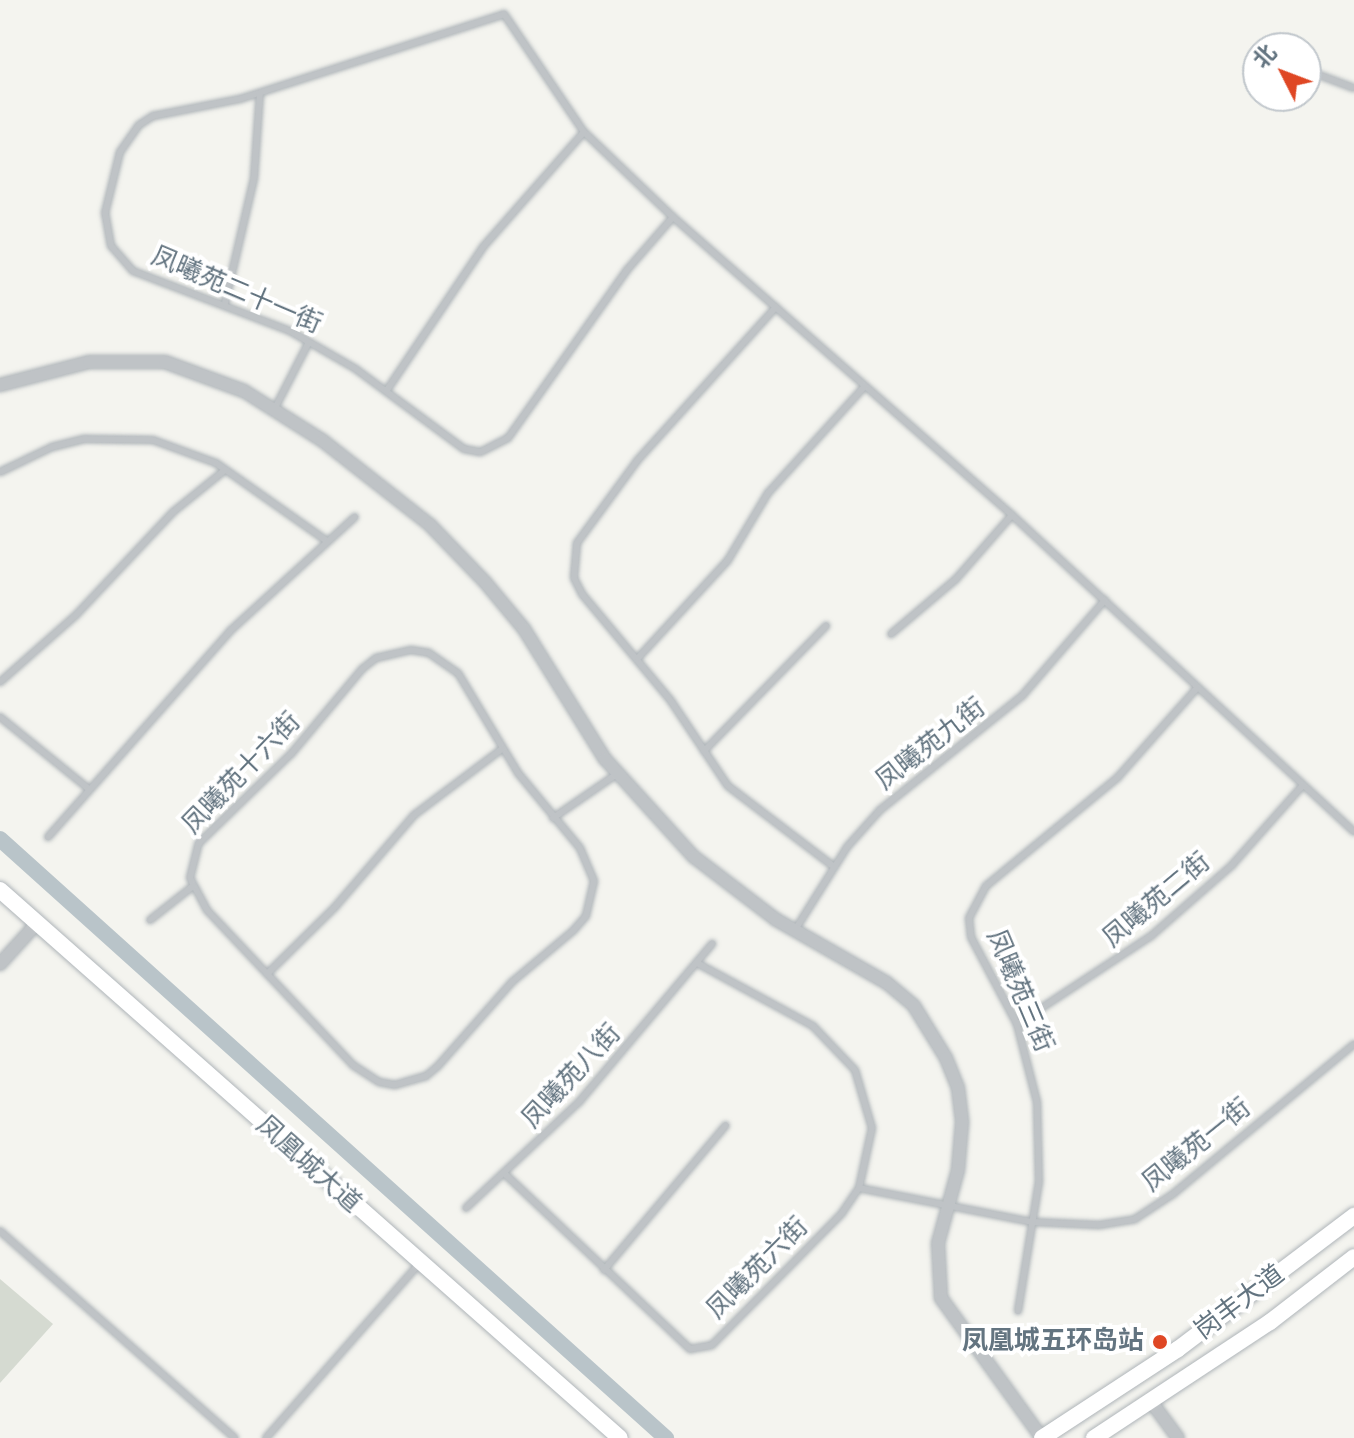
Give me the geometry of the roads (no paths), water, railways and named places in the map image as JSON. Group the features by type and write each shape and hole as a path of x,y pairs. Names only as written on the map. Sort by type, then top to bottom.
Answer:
{"main road":[{"name":"凤凰城大道","path":"0,890 419,1264 620,1438"},
{"name":"岗丰大道","path":"1042,1438 1178,1349 1354,1216"},
{"name":"岗丰大道","path":"1094,1438 1270,1322 1354,1257"}],"street":[{"path":"0,385 89,362 165,362 205,374 274,410 373,476 430,525 485,582 524,629 617,774 694,857 794,930 887,983 931,1028 958,1088 962,1123 958,1170 936,1269 941,1298 1042,1438"},
{"path":"0,964 37,923"},
{"path":"1150,1400 1178,1438"}],"lane":[{"name":"凤曦苑二十一街","path":"584,132 504,14 260,93 170,112 139,125 120,152 105,213 111,246 133,271 225,303 309,342 387,390 464,449 496,448 508,438 627,270 673,217"},
{"path":"1322,76 1354,88"},
{"path":"225,303 249,206 260,93"},
{"path":"387,390 483,247 584,132 673,217 1012,515 1354,832"},
{"path":"776,307 637,461 577,543 573,561 582,594 638,658 704,751 751,808 833,866"},
{"path":"274,410 309,342"},
{"path":"638,658 728,560 768,493 865,386"},
{"path":"0,472 52,447 119,437 186,449 225,470 327,541"},
{"path":"0,682 76,615 173,512 225,470"},
{"path":"891,634 956,579 1012,515"},
{"path":"48,837 230,631 355,517"},
{"name":"凤曦苑九街","path":"794,930 833,866 880,810 1022,696 1105,600"},
{"path":"704,751 826,626"},
{"name":"凤曦苑十六街","path":"411,650 445,661 458,673 502,749 553,818 589,864 594,881 586,916 512,982 426,1076 395,1085 365,1075 207,910 193,886 191,859 199,843 291,754 376,658 411,650"},
{"name":"凤曦苑三街","path":"1018,1311 1033,1222 1040,1142 1029,1062 1017,1024 971,937 974,900 1107,787 1198,687"},
{"path":"0,717 89,789"},
{"path":"267,974 335,907 414,815 502,749"},
{"path":"553,818 617,774"},
{"name":"凤曦苑二街","path":"1017,1024 1151,936 1232,865 1303,785"},
{"path":"150,920 193,886"},
{"name":"凤曦苑八街","path":"466,1208 505,1174 614,1064 712,944"},
{"path":"697,963 813,1026 855,1070 872,1128 859,1188"},
{"name":"凤曦苑一街","path":"859,1188 1033,1222 1099,1225 1135,1219 1173,1194 1354,1044"},
{"path":"604,1270 726,1125"},
{"name":"凤曦苑六街","path":"505,1174 681,1343 701,1350 842,1213 859,1188"},
{"path":"0,1231 235,1438"},
{"path":"266,1438 419,1264"}],"waterway":[{"path":"0,839 666,1438"}],"place":[{"name":"凤凰城五环岛站","path":"1160,1342"}]}
